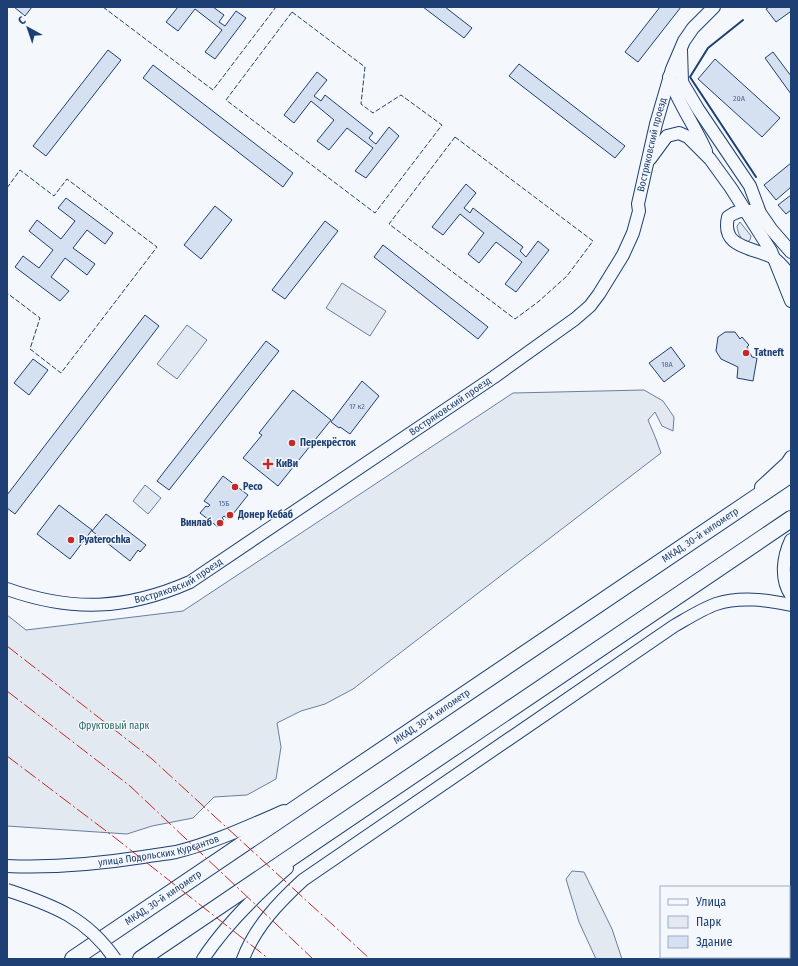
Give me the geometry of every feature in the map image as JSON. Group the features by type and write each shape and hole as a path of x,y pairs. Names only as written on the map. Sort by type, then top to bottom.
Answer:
{"highway":[{"name":"МКАД, 30-й километр","path":"73,959 303,802 355,769 791,474"},
{"path":"141,959 791,519"}],"street":[{"path":"710,159 699,135 670,91 669,77 681,47 693,28 714,7"},
{"path":"681,47 682,82 698,109 750,186 760,213 791,252"},
{"path":"670,91 684,95 698,109"},
{"name":"Востряковский проезд","path":"7,589 46,601 88,605 118,604 145,598 190,582 494,377 575,319 590,306 599,294 623,255 633,233 639,211 638,204 647,164 670,91"},
{"path":"647,164 667,136 679,133 688,137 710,159 731,188 771,251 791,301"},
{"path":"760,213 744,210 734,212 728,217 726,227 727,233 732,240 739,245 773,258 791,277"},
{"path":"772,229 791,269"},
{"path":"709,529 769,480 787,463 791,457"},
{"path":"791,540 786,556 784,581 791,595"},
{"path":"243,959 255,934 268,916 285,896 303,880 674,626 717,604 737,600 756,600 791,605"},
{"name":"улица Подольских Курсантов","path":"7,866 28,867 74,865 176,852 220,838 303,802"},
{"path":"203,959 225,929 246,906 273,880 325,835"},
{"path":"7,890 54,907 80,922 96,935 115,959"}],"green space":[{"path":"740,222 751,236 750,240 747,242 739,233 737,226"},
{"path":"342,283 386,311 370,336 326,308"},
{"path":"187,325 207,340 177,379 157,364"},
{"name":"Фруктовый парк","path":"644,390 663,401 674,417 673,431 662,426 655,412 648,420 661,453 353,689 325,704 301,711 277,723 281,747 276,779 247,795 214,797 193,818 152,826 127,834 7,826 7,615 26,630 183,611 513,393"},
{"path":"145,485 161,498 148,514 133,501"},
{"path":"572,871 584,872 612,929 622,959 596,959 579,922 566,879"}],"building":[{"path":"14,7 32,7 25,16"},
{"path":"178,7 213,7 224,15 219,22 225,26 236,11 246,18 215,59 205,52 222,30 195,9 178,31 166,22"},
{"path":"423,7 445,7 472,28 464,38"},
{"path":"660,7 681,7 638,62 625,52"},
{"path":"769,7 791,7 791,14 790,12 776,22 766,9"},
{"path":"108,50 121,60 46,156 33,146"},
{"path":"773,52 791,76 791,94 765,58"},
{"path":"715,59 780,118 762,137 698,79"},
{"path":"519,64 625,146 615,158 509,76"},
{"path":"153,65 293,173 283,187 143,78"},
{"path":"317,72 327,80 314,96 321,101 325,95 373,133 369,138 376,144 389,127 399,136 366,178 355,171 373,148 347,128 329,150 317,141 334,120 311,101 294,123 284,115"},
{"path":"791,163 791,187 776,200 764,185"},
{"path":"466,184 476,193 464,208 470,213 473,208 523,247 520,251 526,257 538,241 549,250 516,292 505,284 522,262 496,242 479,263 468,254 484,233 460,214 443,235 432,227"},
{"path":"791,195 791,210 786,214 778,205"},
{"path":"66,198 113,233 105,244 87,230 73,248 95,264 87,275 65,258 51,277 69,291 60,301 15,267 23,256 39,268 53,250 29,231 37,220 61,239 75,221 58,208"},
{"path":"215,206 232,220 201,259 184,245"},
{"path":"325,221 338,231 285,299 272,290"},
{"path":"383,245 488,327 478,339 374,257"},
{"path":"145,315 159,326 15,514 7,508 7,495"},
{"path":"725,332 735,332 740,339 742,337 749,345 747,347 752,357 757,358 753,381 737,378 738,367 721,359 716,351 718,337"},
{"path":"266,341 279,351 169,490 157,481"},
{"path":"671,347 685,366 664,382 649,363"},
{"path":"33,359 48,370 29,395 14,383"},
{"path":"362,381 379,396 350,434 331,422"},
{"path":"293,390 331,420 278,486 243,458 262,435 259,433"},
{"path":"223,476 248,495 229,519 224,516 222,518 224,520 218,527 200,513 206,506 208,507 210,505 204,501"},
{"path":"59,505 92,530 70,559 37,534"},
{"path":"106,514 146,545 140,552 138,550 130,561 92,531"}],"fence":[{"path":"103,7 213,90 276,7"},
{"path":"292,12 365,67 361,104 373,113 401,95 442,125 375,213 226,100 292,12"},
{"path":"455,137 593,241 567,276 538,302 515,319 389,224 455,137"},
{"path":"7,188 20,170 54,196 67,179 157,247 61,373 30,349 40,318 7,293"}],"wall":[{"path":"743,20 708,48 690,77 756,177"}],"power":[{"path":"7,646 152,759 370,959"},
{"path":"7,691 130,786 313,959"},
{"path":"7,756 114,837 269,959"}],"place":[{"name":"Tatneft","path":"746,353"},
{"name":"Перекрёсток","path":"292,443"},
{"name":"КиВи","path":"268,464"},
{"name":"Ресо","path":"235,487"},
{"name":"Донер Кебаб","path":"230,515"},
{"name":"Винлаб","path":"220,523"},
{"name":"Pyaterochka","path":"71,540"}]}
